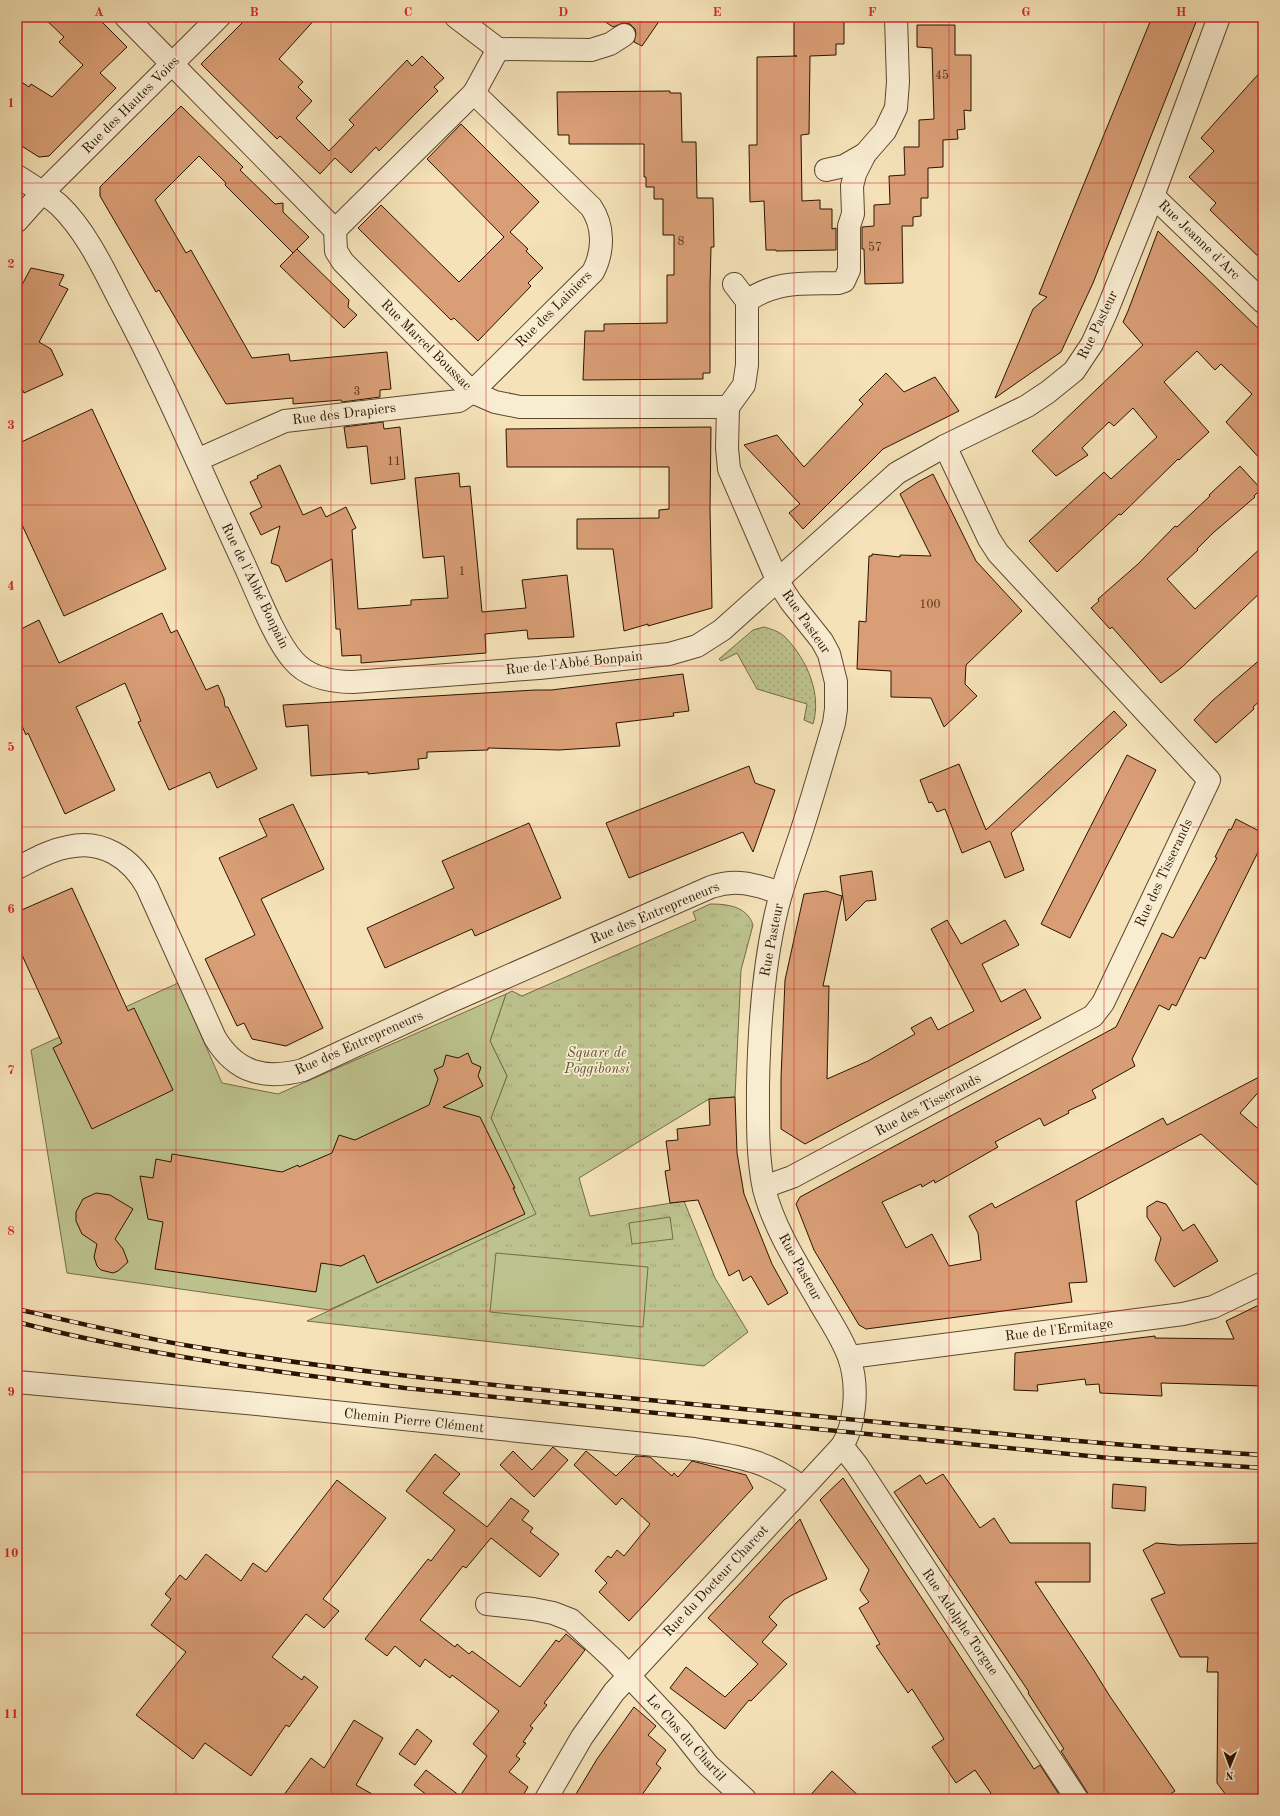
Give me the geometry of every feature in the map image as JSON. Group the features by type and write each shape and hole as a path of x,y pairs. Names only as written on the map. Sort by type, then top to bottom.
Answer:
{"street":[{"path":"126,17 335,230 474,93 498,49"},
{"name":"Rue des Hautes Voies","path":"17,221 42,193 219,17"},
{"path":"456,17 498,49 591,50 610,44 624,35"},
{"path":"778,582 729,469 727,448 728,407 739,393 746,375 741,292 761,291 776,286 796,284 838,283 844,280 849,270 849,226 853,214 852,186 857,168 865,154 885,131 896,108 898,82 896,17"},
{"name":"Rue Pasteur","path":"850,1357 840,1335 792,1255 774,1217 764,1187 758,1129 759,1040 766,970 781,893 830,736 836,710 837,694 834,667 829,654 822,641 791,602 778,582 897,473 946,446 1027,406 1048,392 1074,371 1092,344 1153,196 1219,17"},
{"name":"Rue des Lainiers","path":"472,392 593,272 598,262 601,240 596,216 591,207 474,93"},
{"path":"826,170 844,166 865,154"},
{"name":"Rue de l'Abbé Bonpain","path":"17,176 59,205 76,226 98,260 169,398 225,523 284,646 292,660 300,668 326,680 353,682 505,670 642,657 684,651 698,646 722,630 778,582"},
{"name":"Rue Jeanne d'Arc","path":"1153,196 1263,302"},
{"name":"Rue Marcel Boussac","path":"335,230 336,251 343,262 472,392 495,402 520,407 728,407"},
{"name":"Rue des Drapiers","path":"197,460 285,421 459,401 472,392"},
{"name":"Rue des Tisserands","path":"764,1187 792,1177 1093,1016 1103,1003 1208,780 998,553 989,539 946,446"},
{"name":"Rue des Entrepreneurs","path":"17,868 55,851 78,845 100,847 121,856 142,877 147,886 215,1038 224,1052 234,1062 246,1068 260,1073 274,1074 288,1074 303,1070 447,1003 711,887 734,882 746,883 781,893"},
{"name":"Rue de l'Ermitage","path":"850,1357 1183,1314 1213,1307 1263,1283"},
{"name":"Rue du Docteur Charcot","path":"546,1799 594,1718 614,1692 842,1446 850,1432 855,1402 855,1382 850,1357"},
{"name":"Chemin Pierre Clément","path":"17,1382 257,1404 694,1449 753,1460 781,1473 802,1488"},
{"name":"Rue Adolphe Torgue","path":"842,1446 857,1465 1077,1799"},
{"name":"Le Clos du Chartil","path":"487,1604 534,1609 553,1613 571,1620 613,1659 681,1731 712,1769 745,1799"}],"green space":[{"path":"764,627 776,631 784,636 794,647 806,667 811,678 816,701 813,724 804,720 807,704 757,689 737,653 721,661 719,659 753,630"},
{"name":"Square de Poggibonsi","path":"710,904 736,907 746,914 753,925 741,970 735,1097 709,1099 579,1178 590,1216 684,1201 715,1278 748,1332 704,1366 307,1321 535,1214 491,1118 507,1076 490,1041 506,994 512,991 522,996 696,920 693,912"},
{"path":"178,983 222,1083 278,1094 506,994 490,1041 507,1076 491,1118 536,1214 329,1310 67,1273 31,1050"},
{"path":"670,1217 673,1239 632,1244 629,1223"},
{"path":"496,1253 648,1267 643,1327 490,1312"}],"building":[{"path":"43,17 97,17 127,47 100,73 116,88 49,156 39,157 17,143 17,79 29,87 31,84 52,97 83,65 59,42 64,37"},
{"path":"248,17 317,17 279,59 303,82 298,87 312,101 296,118 329,151 354,125 349,120 407,60 412,66 422,56 444,78 434,87 438,91 379,151 376,147 351,173 335,158 320,174 280,136 277,139 201,64"},
{"path":"598,17 662,17 642,46 634,42 636,34 635,29 630,24 623,23 613,27"},
{"path":"794,17 844,17 844,44 836,44 836,55 810,56 809,134 801,135 802,201 820,200 820,209 832,209 832,229 836,228 836,250 766,250 764,201 750,202 749,145 757,145 757,57 797,56 794,56"},
{"path":"1152,17 1198,17 1093,283 1061,352 995,398 1033,309 1047,297 1039,294"},
{"path":"917,25 955,25 955,55 971,55 971,111 964,110 965,129 957,130 958,139 943,140 943,167 928,168 928,198 921,198 921,216 913,217 913,226 902,226 903,283 865,284 862,227 874,226 874,205 890,204 889,176 905,175 904,147 919,147 919,120 934,119 932,48 917,47"},
{"path":"1263,69 1263,261 1210,210 1216,203 1189,177 1214,151 1201,138"},
{"path":"670,91 670,93 681,93 682,142 696,142 697,198 713,198 714,247 711,247 710,373 703,373 703,379 583,380 585,331 604,331 604,324 667,323 667,275 674,275 674,235 663,235 663,199 654,199 654,187 646,187 646,177 644,177 644,144 569,144 569,135 558,135 557,92"},
{"path":"181,106 243,167 240,170 275,204 283,203 283,212 309,237 293,253 225,185 226,183 199,156 155,200 186,253 191,250 252,358 289,354 290,361 387,352 391,389 380,390 380,397 342,402 341,400 293,404 293,398 226,404 159,290 156,292 100,196 100,187"},
{"path":"461,124 539,202 510,232 528,249 526,251 543,268 528,283 531,286 478,341 454,318 451,320 358,228 381,205 459,282 504,237 427,159"},
{"path":"1158,231 1263,333 1263,462 1226,422 1252,394 1221,364 1215,370 1197,351 1164,382 1209,432 1179,460 1178,459 1121,515 1119,514 1057,572 1029,541 1104,472 1111,479 1157,437 1133,408 1114,426 1109,422 1082,448 1088,455 1056,476 1032,451 1143,345 1123,322"},
{"path":"297,249 349,300 348,307 357,315 344,328 280,266"},
{"path":"31,268 64,275 59,285 68,289 39,342 51,349 63,375 24,393 17,379 17,294"},
{"path":"886,373 904,392 935,377 959,411 883,449 803,529 789,513 800,504 744,445 777,435 804,467 863,404 859,400"},
{"path":"92,409 166,569 64,616 17,514 17,444"},
{"path":"383,422 384,429 400,427 405,479 371,484 367,446 347,448 344,427"},
{"path":"711,427 710,509 712,608 648,626 648,624 624,631 613,549 577,549 577,519 659,518 659,510 669,509 669,467 507,467 506,429"},
{"path":"280,465 303,515 321,507 326,517 346,507 356,528 352,530 358,609 411,605 411,600 448,598 444,556 423,558 415,478 459,473 460,487 470,486 482,612 526,608 522,580 567,575 574,637 528,639 527,630 485,634 486,653 361,663 361,655 342,656 340,629 336,629 332,559 286,582 279,566 271,563 280,526 261,535 250,513 262,507 250,482 258,478 257,476"},
{"path":"1240,466 1261,489 1254,496 1255,497 1213,533 1197,549 1198,550 1167,579 1195,609 1263,546 1263,590 1181,668 1161,683 1112,627 1110,629 1091,608 1099,601 1098,599 1138,564 1175,526 1177,527"},
{"path":"933,474 976,561 1022,611 966,665 965,684 977,696 944,727 931,698 891,697 891,671 857,669 859,621 866,622 869,556 872,556 872,554 900,557 900,555 931,556 900,494"},
{"path":"162,613 171,633 177,630 206,690 218,685 224,699 225,707 228,707 257,769 217,788 210,772 169,790 138,722 141,721 125,683 76,707 115,790 65,814 28,733 26,735 17,715 17,631 39,620 59,663"},
{"path":"1263,657 1263,698 1253,707 1254,709 1216,743 1194,720 1212,701"},
{"path":"683,674 689,711 673,713 674,716 616,723 620,746 559,750 488,748 488,750 427,752 427,758 418,759 419,769 368,774 368,772 311,776 308,725 286,727 283,705 551,690"},
{"path":"1114,711 1127,725 1011,833 1024,870 1005,878 990,841 962,853 945,809 937,812 932,802 929,803 920,780 959,764 986,830"},
{"path":"1127,755 1156,770 1070,938 1041,924"},
{"path":"749,766 755,783 775,790 753,852 743,832 629,878 606,823"},
{"path":"293,804 324,869 261,899 323,1028 286,1046 252,1039 244,1023 237,1026 205,959 255,935 219,858 267,836 259,819"},
{"path":"1236,819 1263,833 1263,842 1205,959 1200,957 1176,1006 1172,1004 1169,1010 1159,1005 1132,1059 1135,1066 1092,1090 1096,1098 1068,1111 1069,1113 1044,1126 1040,1118 995,1142 998,1147 935,1183 934,1180 922,1187 921,1184 882,1202 906,1248 932,1234 949,1266 981,1260 978,1233 969,1216 992,1203 995,1208 1163,1118 1167,1125 1263,1075 1263,1087 1240,1113 1263,1133 1263,1190 1201,1134 1076,1201 1087,1282 1069,1283 1072,1302 866,1329 859,1325 814,1250 796,1204 800,1197 1116,1027 1162,933 1173,938 1217,858 1215,857 1229,829 1231,830"},
{"path":"529,823 561,898 475,936 472,929 385,968 367,928 454,888 442,861"},
{"path":"872,871 876,900 866,901 846,921 840,876"},
{"path":"72,888 128,1011 134,1008 173,1090 92,1129 53,1048 62,1043 17,944 17,912"},
{"path":"826,891 842,896 823,986 829,986 827,1079 868,1061 915,1034 911,1028 931,1017 938,1030 974,1011 931,929 947,920 961,944 1005,920 1019,945 982,964 1001,1002 1025,989 1041,1018 805,1144 781,1129 781,1078 785,980 804,894"},
{"path":"468,1053 472,1063 481,1067 478,1076 483,1086 443,1107 480,1117 515,1188 513,1188 525,1214 377,1283 364,1255 341,1266 321,1263 316,1292 155,1269 163,1222 148,1219 140,1176 153,1178 156,1159 171,1162 172,1154 282,1172 298,1165 299,1167 332,1153 339,1135 355,1140 429,1105 438,1079 434,1070 443,1066 446,1055 458,1058"},
{"path":"735,1097 737,1153 744,1194 772,1264 788,1293 768,1305 751,1276 743,1281 739,1270 729,1276 698,1200 670,1203 665,1171 670,1170 666,1141 678,1140 677,1129 710,1125 709,1099"},
{"path":"96,1193 110,1195 133,1209 115,1239 123,1249 128,1262 118,1271 113,1273 101,1270 97,1266 94,1257 97,1244 82,1234 76,1221 76,1212 83,1199"},
{"path":"1157,1201 1166,1204 1183,1231 1194,1224 1218,1261 1174,1287 1155,1260 1161,1238 1147,1217 1147,1207"},
{"path":"1263,1303 1263,1386 1161,1383 1162,1396 1100,1393 1099,1384 1086,1385 1085,1379 1037,1385 1038,1391 1014,1390 1015,1353 1155,1336 1155,1338 1234,1339 1226,1321"},
{"path":"553,1447 568,1460 534,1497 500,1465 513,1451 532,1470"},
{"path":"586,1451 616,1476 636,1456 650,1457 672,1476 674,1473 678,1477 692,1461 746,1475 753,1488 629,1621 599,1592 607,1583 595,1571 608,1556 611,1558 617,1550 624,1556 650,1524 622,1498 616,1505 574,1465"},
{"path":"435,1454 460,1474 443,1493 487,1527 511,1498 529,1511 522,1520 533,1528 530,1532 559,1554 540,1577 491,1538 466,1568 463,1566 420,1620 455,1647 457,1644 469,1654 472,1651 520,1687 556,1640 559,1642 566,1634 585,1650 544,1703 547,1705 530,1726 533,1728 523,1742 526,1743 516,1756 520,1759 509,1772 528,1787 521,1799 432,1799 414,1785 426,1770 460,1796 487,1756 473,1744 499,1711 452,1675 450,1678 425,1659 420,1667 395,1646 387,1656 365,1639 428,1559 431,1561 455,1530 406,1491"},
{"path":"943,1474 980,1528 994,1518 1010,1543 1090,1543 1090,1582 1035,1582 1109,1695 1175,1791 1163,1799 1089,1799 1087,1792 1061,1751 1064,1749 1028,1693 1029,1692 894,1492 920,1475 926,1484"},
{"path":"843,1478 1034,1769 1040,1765 1062,1799 995,1799 975,1770 956,1783 932,1747 944,1739 912,1689 908,1693 876,1646 880,1644 859,1608 869,1602 860,1590 869,1570 820,1500"},
{"path":"337,1480 386,1518 323,1599 339,1611 324,1628 306,1614 272,1657 302,1680 304,1676 318,1687 289,1727 286,1725 251,1776 205,1743 193,1759 136,1715 186,1652 151,1625 171,1599 165,1594 180,1575 186,1580 206,1554 241,1581 253,1563 266,1572"},
{"path":"1113,1484 1146,1487 1145,1511 1112,1508"},
{"path":"800,1519 827,1579 784,1600 769,1617 777,1625 762,1642 787,1664 751,1701 749,1700 725,1729 670,1688 686,1667 725,1697 758,1664 708,1618"},
{"path":"1156,1543 1179,1545 1263,1543 1263,1799 1229,1799 1217,1783 1218,1672 1207,1672 1208,1657 1180,1657 1151,1599 1165,1593 1143,1550"},
{"path":"634,1707 656,1726 648,1735 666,1750 656,1764 661,1768 639,1799 573,1799 597,1759"},
{"path":"354,1720 383,1738 356,1785 381,1799 281,1799 311,1758 324,1768"},
{"path":"417,1729 432,1741 415,1765 399,1754"},
{"path":"832,1771 862,1799 807,1799"}],"railway":[{"path":"17,1309 190,1346 314,1365 503,1386 977,1432 1263,1455"},
{"path":"17,1322 65,1334 161,1353 307,1376 405,1388 1109,1458 1263,1468"}]}
